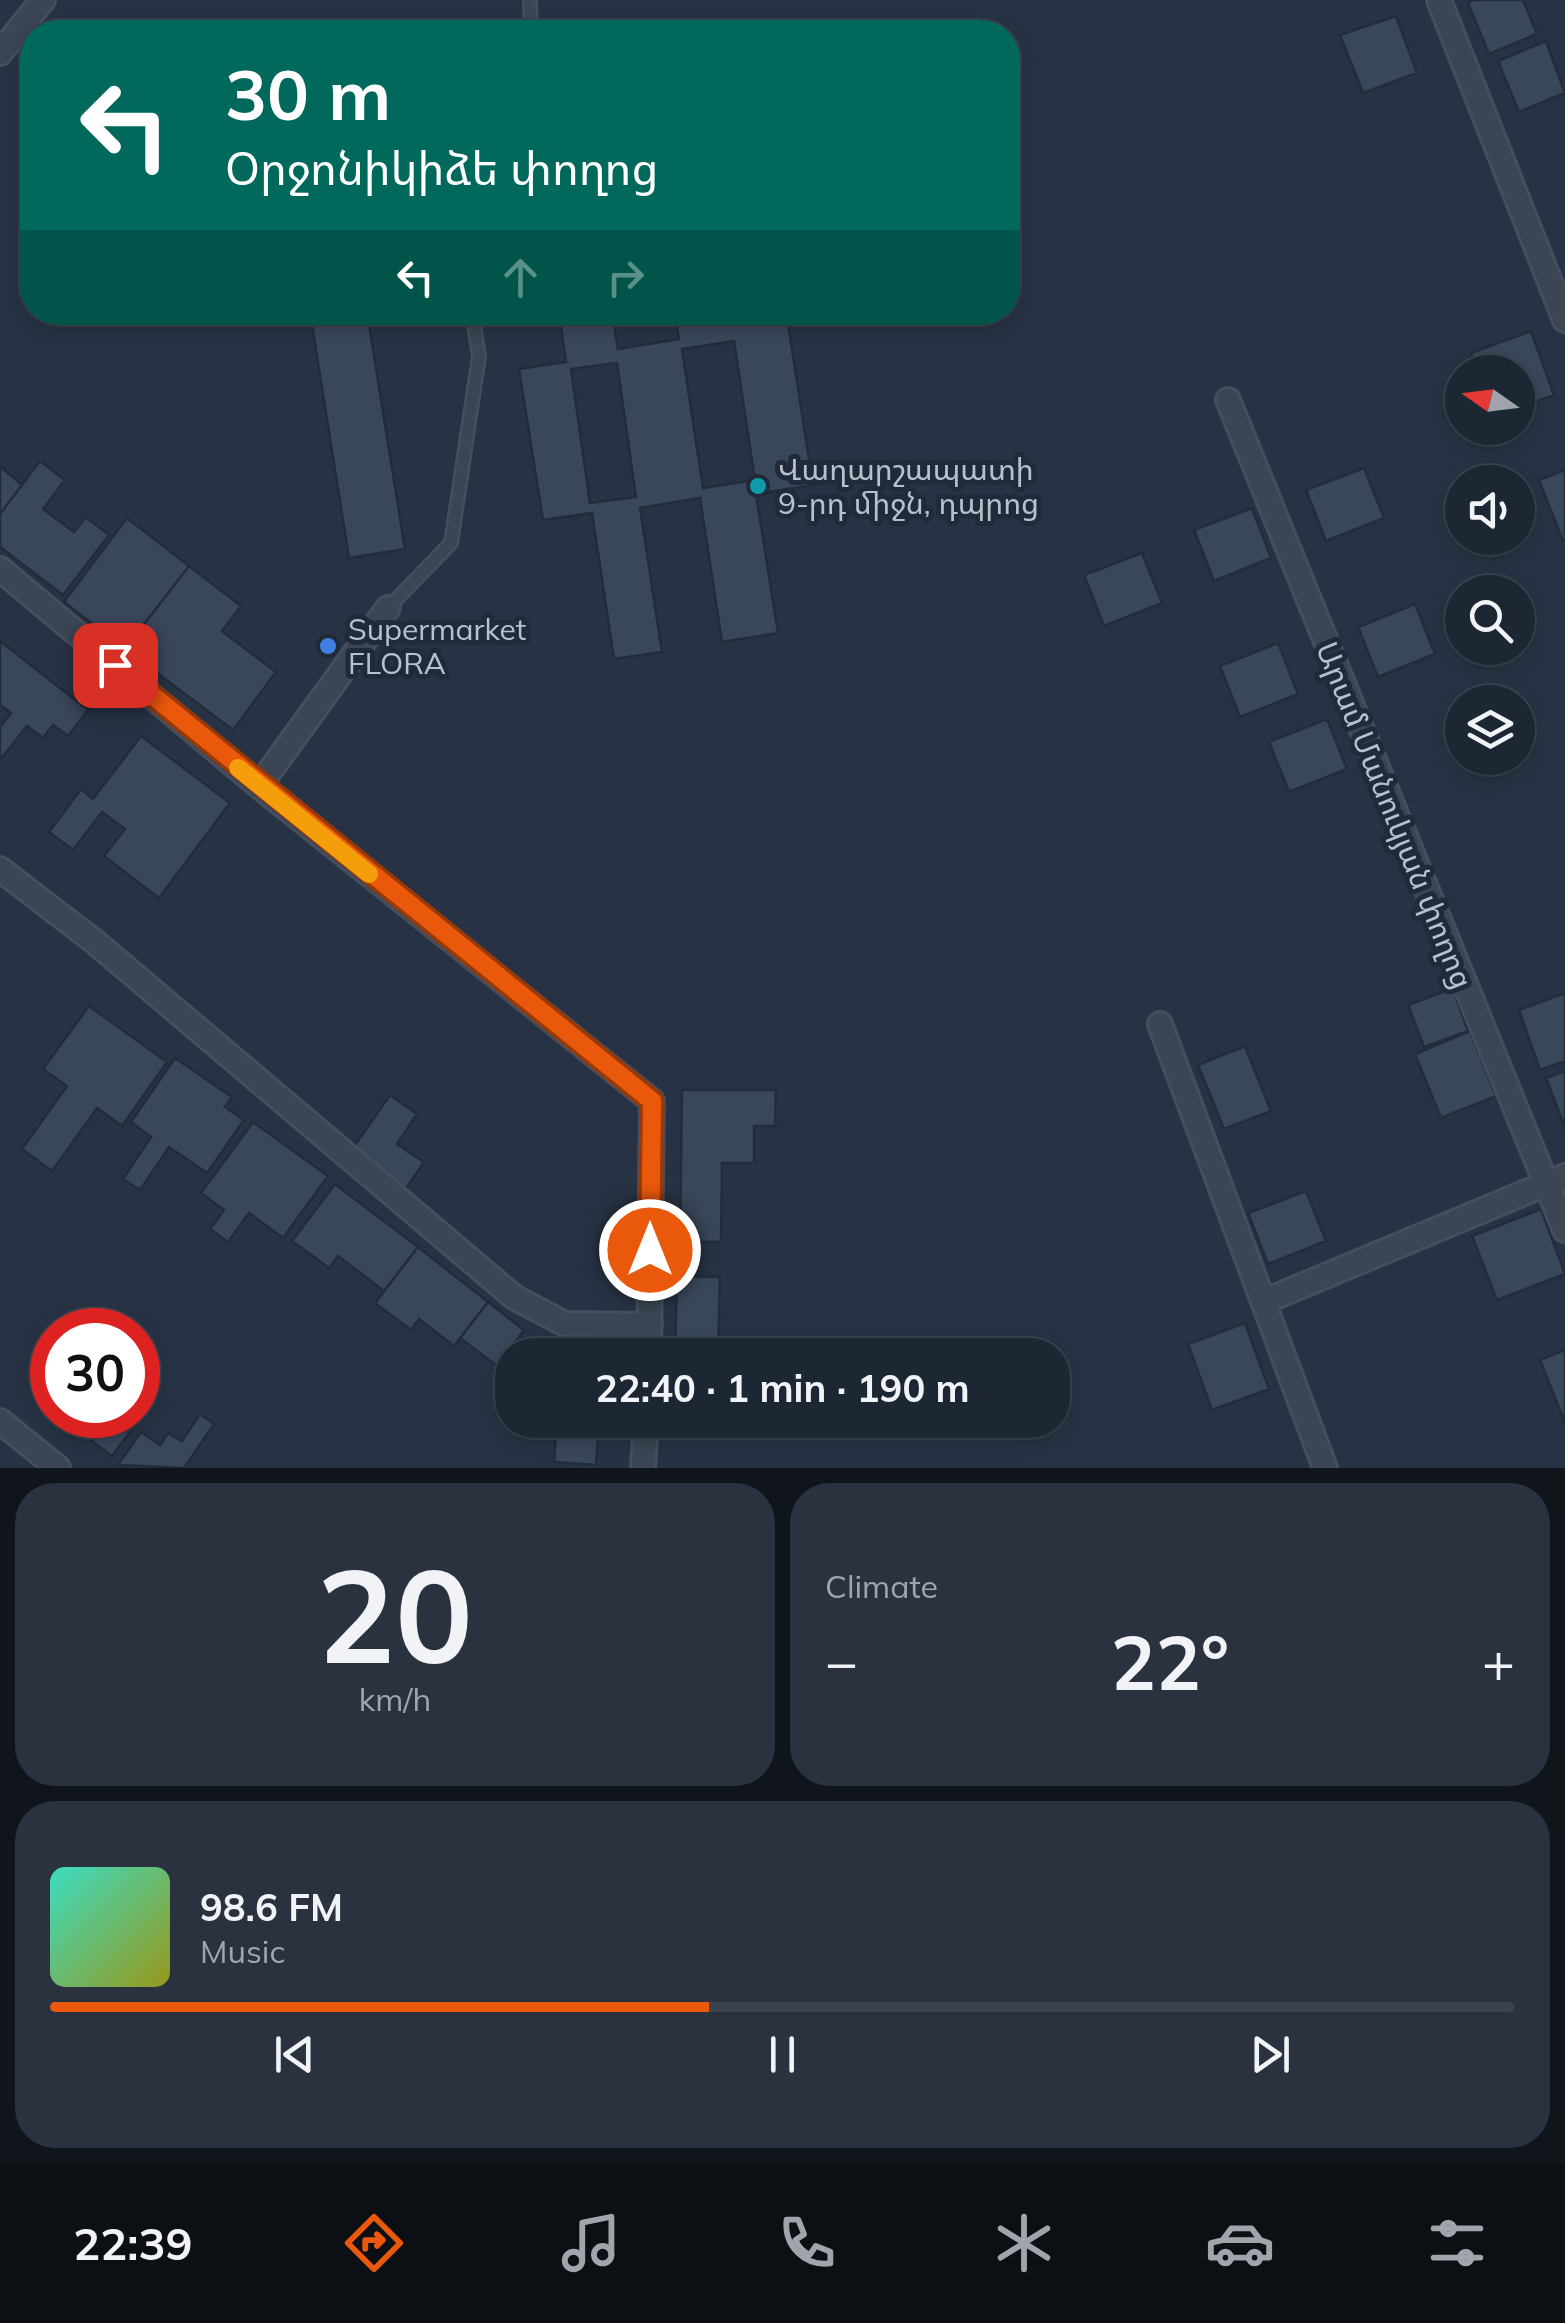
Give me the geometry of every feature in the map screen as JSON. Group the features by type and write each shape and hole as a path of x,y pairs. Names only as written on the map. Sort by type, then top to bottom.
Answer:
{"street":[{"path":"27,20 43,0"},
{"path":"1440,0 1563,310"},
{"path":"0,53 20,28"},
{"name":"Արամ Մանուկյան փողոց","path":"1228,400 1556,1179 1565,1230"},
{"path":"0,569 259,786 652,1101 649,1338"},
{"path":"259,786 388,608"},
{"path":"0,870 95,942 514,1298 566,1324 650,1325"},
{"path":"1160,1024 1326,1468"},
{"path":"1263,1302 1556,1179"},
{"path":"0,1421 58,1468"},
{"path":"644,1468 645,1438"}],"lane":[{"path":"388,608 451,544 480,356 474,325"}],"building":[{"path":"1523,0 1537,34 1489,54 1468,3"},
{"path":"1396,16 1417,73 1363,93 1340,35"},
{"path":"1546,41 1565,93 1519,112 1498,61"},
{"path":"312,325 369,325 405,549 349,558"},
{"name":"Վաղարշապատի 9-րդ միջն, դպրոց","path":"561,325 614,325 618,349 679,339 676,325 788,325 813,485 756,494 778,633 722,642 700,498 640,508 662,652 614,659 592,513 543,520 519,369 566,362","holes":["734,341 755,480 703,488 682,349","617,363 636,497 590,503 571,369"]},
{"path":"1531,331 1554,395 1535,402 1535,355 1471,353"},
{"path":"40,461 65,480 43,509 74,532 86,517 109,535 63,595 0,547 0,514"},
{"path":"0,466 22,485 0,514"},
{"path":"1364,468 1384,518 1326,541 1306,490"},
{"path":"1565,470 1565,540 1563,541 1539,480"},
{"path":"1252,508 1271,558 1214,581 1194,530"},
{"path":"127,518 189,566 125,649 64,602"},
{"path":"1142,553 1162,603 1104,626 1084,575"},
{"path":"189,566 241,606 222,631 276,672 233,730 125,649"},
{"path":"1415,604 1435,654 1378,677 1358,627"},
{"path":"0,641 88,710 68,736 53,725 43,738 27,726 0,760 0,727 11,713 0,705"},
{"path":"1278,643 1298,694 1240,717 1220,666"},
{"path":"1327,719 1347,769 1289,792 1269,742"},
{"path":"141,736 230,803 159,898 104,856 125,829 102,812 73,850 49,832 81,789 93,799"},
{"path":"1453,988 1468,1031 1424,1047 1408,1005"},
{"path":"1565,993 1565,1061 1540,1070 1519,1010"},
{"path":"89,1006 167,1062 122,1126 97,1108 52,1171 22,1149 67,1086 43,1069"},
{"path":"1470,1031 1496,1096 1441,1118 1415,1054"},
{"path":"1245,1046 1271,1111 1224,1129 1198,1065"},
{"path":"175,1058 232,1097 225,1107 244,1120 207,1173 169,1147 140,1190 123,1179 151,1137 131,1122"},
{"path":"1565,1071 1565,1128 1546,1078"},
{"path":"682,1090 776,1090 775,1126 754,1126 754,1163 722,1163 721,1242 680,1242"},
{"path":"390,1095 417,1114 397,1144 424,1162 403,1193 348,1155"},
{"path":"253,1122 328,1176 283,1238 249,1213 228,1242 210,1229 224,1210 201,1193"},
{"path":"335,1184 418,1247 384,1291 338,1256 329,1268 292,1241"},
{"path":"1306,1191 1326,1241 1268,1264 1248,1213"},
{"path":"1541,1209 1565,1274 1497,1300 1472,1236"},
{"path":"418,1247 488,1302 454,1346 419,1319 411,1330 375,1303"},
{"path":"677,1276 720,1277 718,1338 675,1338"},
{"path":"488,1302 524,1330 518,1338 495,1338 495,1364 460,1338"},
{"path":"1245,1323 1269,1389 1212,1410 1188,1344"},
{"path":"1565,1350 1565,1423 1540,1360"},
{"path":"200,1414 214,1424 184,1468 118,1465 137,1438 150,1438 160,1445 168,1433 182,1441"},
{"path":"88,1438 126,1438 112,1456"},
{"path":"556,1438 598,1438 596,1465 554,1462"}],"slow traffic":[{"path":"238,768 369,874"}],"place":[{"name":"Վաղարշապատի 9-րդ միջն, դպրոց","path":"758,486"},
{"name":"Supermarket FLORA","path":"328,646"}],"route":[{"path":"115,665 259,786 652,1101 650,1250"}]}
